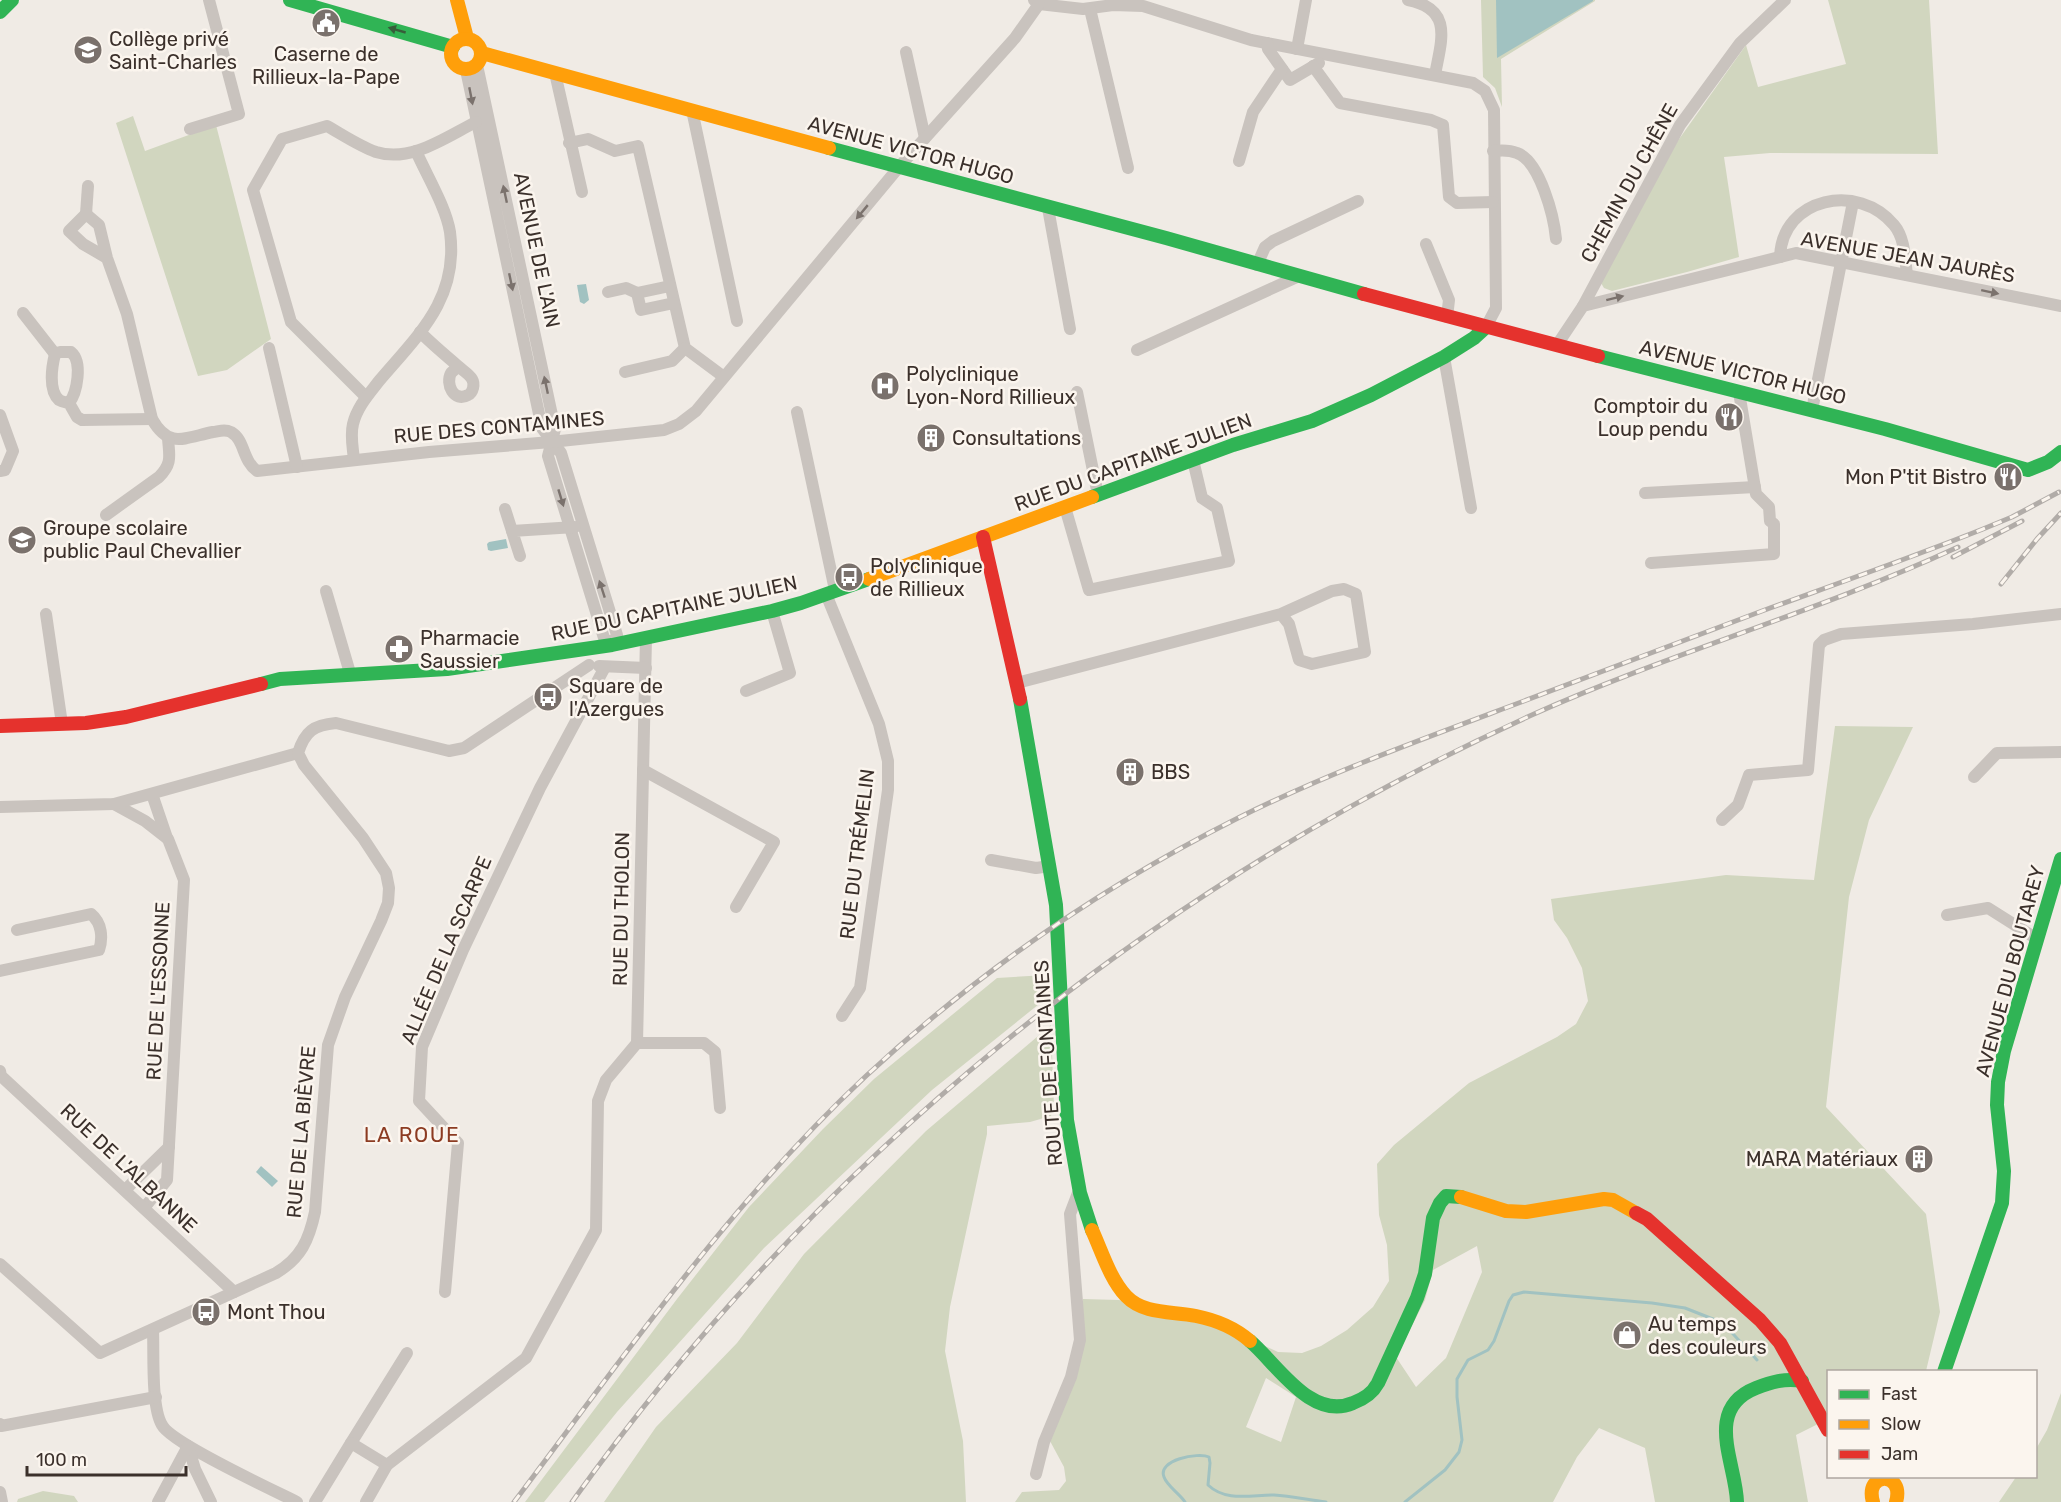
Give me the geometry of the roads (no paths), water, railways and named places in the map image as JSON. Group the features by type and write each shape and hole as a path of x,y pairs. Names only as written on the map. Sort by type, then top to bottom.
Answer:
{"street":[{"path":"0,12 12,0"},
{"path":"190,129 239,114 209,0"},
{"path":"290,0 453,47"},
{"path":"457,0 467,38"},
{"path":"1297,50 1306,0"},
{"path":"1408,0 1430,8 1439,17 1442,31 1435,75"},
{"name":"CHEMIN DU CHÊNE","path":"1583,306 1680,125 1740,43 1785,0"},
{"path":"1036,2 1083,9 1137,3 1251,40 1473,83 1485,91 1494,110 1493,202 1496,308 1486,327"},
{"name":"RUE DES CONTAMINES","path":"168,438 178,440 225,430 238,438 245,459 257,471 664,430 679,424 696,411 900,167 1015,38 1036,2"},
{"path":"1090,9 1128,168"},
{"path":"467,38 476,42 475,63 454,64 451,55 453,47 457,42 467,38"},
{"path":"1267,43 1268,49 1290,80 1328,56"},
{"path":"906,52 926,138"},
{"name":"AVENUE VICTOR HUGO","path":"475,63 555,73 1048,208 1166,238 1448,317 1812,410 2028,470 2048,462 2061,452"},
{"name":"AVENUE DE L'AIN","path":"475,63 476,122 542,428 561,453 576,527 617,635 612,645"},
{"name":"AVENUE DE L'AIN","path":"475,63 555,429 551,442"},
{"path":"1313,66 1340,103 1431,120 1443,125 1449,197 1456,203 1493,202"},
{"path":"1239,160 1253,112 1267,88 1282,69"},
{"path":"555,73 569,143 582,192"},
{"path":"692,110 737,321"},
{"path":"366,397 291,322 253,190 282,139 327,126 379,153 405,155 476,122"},
{"path":"569,143 588,140 615,151 638,146 685,348 724,377"},
{"path":"354,460 353,425 356,415 366,397 437,308 449,273 450,246 447,220 416,151"},
{"path":"1493,151 1516,152 1528,161 1549,199 1556,239"},
{"path":"88,186 86,214 69,231 83,244 107,258"},
{"path":"1780,257 1784,234 1789,224 1798,215 1830,201 1840,200 1875,209 1895,226 1904,248 1907,275"},
{"path":"1257,265 1265,247 1273,241 1359,201"},
{"path":"1812,410 1853,202"},
{"path":"1048,208 1070,329"},
{"path":"86,214 99,225 107,258 128,314 152,418 159,432 168,438 170,460 167,469 159,477 106,515"},
{"path":"1426,244 1449,300 1448,317"},
{"name":"AVENUE JEAN JAURÈS","path":"1583,306 1796,253 2061,306"},
{"path":"1137,350 1299,276"},
{"path":"608,292 626,288 637,293 670,285"},
{"path":"637,293 641,310 674,303"},
{"path":"1557,345 1583,306"},
{"path":"23,313 55,354 52,381 54,392 59,400 69,404 77,417 82,420 152,418"},
{"name":"RUE DU CAPITAINE JULIEN","path":"0,726 86,723 126,717 280,679 350,673 447,669 581,650 772,612 1233,445 1312,421 1371,395 1444,357 1474,338 1486,327"},
{"path":"420,332 458,366"},
{"path":"269,348 297,467"},
{"path":"625,372 672,361 685,348"},
{"path":"55,354 71,352 76,359 78,379 75,396 69,404"},
{"path":"1444,357 1471,508"},
{"path":"1077,392 1098,495"},
{"path":"1651,563 1774,554 1774,524 1770,521 1769,507 1756,494 1739,392"},
{"name":"RUE DU TRÉMELIN","path":"797,412 831,592 879,724 888,761 888,790 861,988 842,1016"},
{"path":"0,415 14,451 5,470 0,471"},
{"path":"1065,507 1089,590 1229,561 1217,508 1202,498 1193,460"},
{"path":"1645,493 1755,487"},
{"path":"505,509 520,556"},
{"path":"512,531 576,527"},
{"name":"ROUTE DE FONTAINES","path":"983,537 1017,683 1050,866 1058,923 1067,1117 1078,1193 1103,1257 1121,1290 1134,1304 1147,1309 1196,1316 1229,1326 1252,1342 1303,1396 1321,1405 1341,1406 1359,1402 1372,1392 1418,1297 1427,1263 1432,1219 1436,1206 1446,1196 1459,1196 1491,1209 1516,1212 1545,1210 1604,1198 1613,1200 1647,1219 1760,1320 1780,1343 1802,1381"},
{"path":"1017,683 1281,614 1332,591 1344,589 1356,594 1365,652 1312,664 1299,660 1288,624 1281,614"},
{"path":"326,591 350,673"},
{"path":"746,691 790,673 772,612"},
{"path":"46,614 62,724"},
{"path":"1722,820 1738,805 1749,775 1808,770 1819,645 1824,640 1841,634 1973,624 2061,614"},
{"name":"RUE DU THOLON","path":"637,1043 646,638"},
{"path":"581,650 589,665"},
{"path":"0,807 114,804 298,753 309,732 320,725 336,723 449,751 464,748 589,665 646,668"},
{"name":"ALLÉE DE LA SCARPE","path":"445,1292 458,1143 419,1101 422,1047 463,950 540,788 605,667"},
{"path":"1974,777 1997,753 2061,752"},
{"name":"RUE DE LA BIÈVRE","path":"1,1267 100,1353 287,1266 305,1245 311,1232 315,1212 328,1045 345,997 388,903 389,888 386,873 363,838 304,765 298,753"},
{"path":"643,770 774,842 736,907"},
{"name":"RUE DE L'ESSONNE","path":"144,1208 168,1180 184,880 152,794"},
{"name":"RUE DE L'ESSONNE","path":"114,804 145,820 168,839"},
{"name":"AVENUE DU BOUTAREY","path":"1944,1370 2002,1203 2004,1171 1997,1105 1998,1082 2004,1051 2061,859"},
{"path":"991,861 1036,868 1050,866"},
{"path":"1947,915 1988,908 2037,939"},
{"path":"0,971 99,950 102,940 96,918 91,914 17,930"},
{"path":"366,1502 387,1464 526,1358 596,1230 598,1101 606,1080 637,1043 704,1043 715,1052 720,1108"},
{"name":"RUE DE L'ALBANNE","path":"0,1071 1,1076 234,1292"},
{"path":"125,1190 169,1147"},
{"path":"1036,1474 1044,1442 1071,1377 1080,1340 1070,1214 1078,1193"},
{"path":"153,1330 157,1412 162,1427 189,1446 297,1502"},
{"path":"315,1502 407,1353"},
{"path":"1737,1502 1737,1486 1724,1435 1725,1422 1730,1410 1739,1399 1750,1391 1789,1378 1802,1381 1827,1428"},
{"path":"0,1424 1,1426 156,1397"},
{"path":"351,1443 387,1464"},
{"path":"158,1502 189,1446"},
{"path":"189,1446 195,1469 211,1502"},
{"path":"0,1492 2,1502"}],"water":[{"path":"1496,0 1593,0 1593,1 1497,58"},
{"path":"586,284 589,300 584,304 580,302 577,285"},
{"path":"506,539 508,548 488,550 489,542"},
{"path":"261,1166 278,1181 272,1187 256,1172"}],"waterway":[{"path":"1405,1502 1445,1470 1459,1452 1462,1440 1457,1379 1468,1360 1488,1350 1513,1295 1524,1292 1685,1308 1723,1323 1757,1360"},
{"path":"1185,1502 1166,1480 1163,1471 1172,1462 1196,1456 1209,1457 1208,1485 1223,1494 1230,1496 1274,1495 1326,1502"}],"railway":[{"path":"514,1502 681,1281 770,1175 817,1124 908,1038 952,1002 997,967 1090,902 1188,844 1238,818 1344,770 1956,540 2012,517 2059,492"},
{"path":"2001,584 2061,513"},
{"path":"1953,557 2022,521"},
{"path":"572,1502 668,1377 772,1259 883,1148 1001,1045 1126,949 1257,862 1393,784 1534,714 1639,671 1853,591 1958,547"}],"place":[{"name":"Caserne de Rillieux-la-Pape","path":"326,23"},
{"name":"Collège privé Saint-Charles","path":"88,50"},
{"name":"Polyclinique Lyon-Nord Rillieux","path":"885,386"},
{"name":"Comptoir du Loup pendu","path":"1729,417"},
{"name":"Consultations","path":"931,438"},
{"name":"Mon P'tit Bistro","path":"2008,477"},
{"name":"Groupe scolaire public Paul Chevallier","path":"22,540"},
{"name":"Polyclinique de Rillieux","path":"849,577"},
{"name":"Pharmacie Saussier","path":"399,649"},
{"name":"Square de l'Azergues","path":"548,697"},
{"name":"BBS","path":"1130,772"},
{"name":"MARA Matériaux","path":"1919,1159"},
{"name":"Mont Thou","path":"206,1312"},
{"name":"Au temps des couleurs","path":"1627,1335"}],"district":[{"name":"LA ROUE","path":"412,1134"}]}
